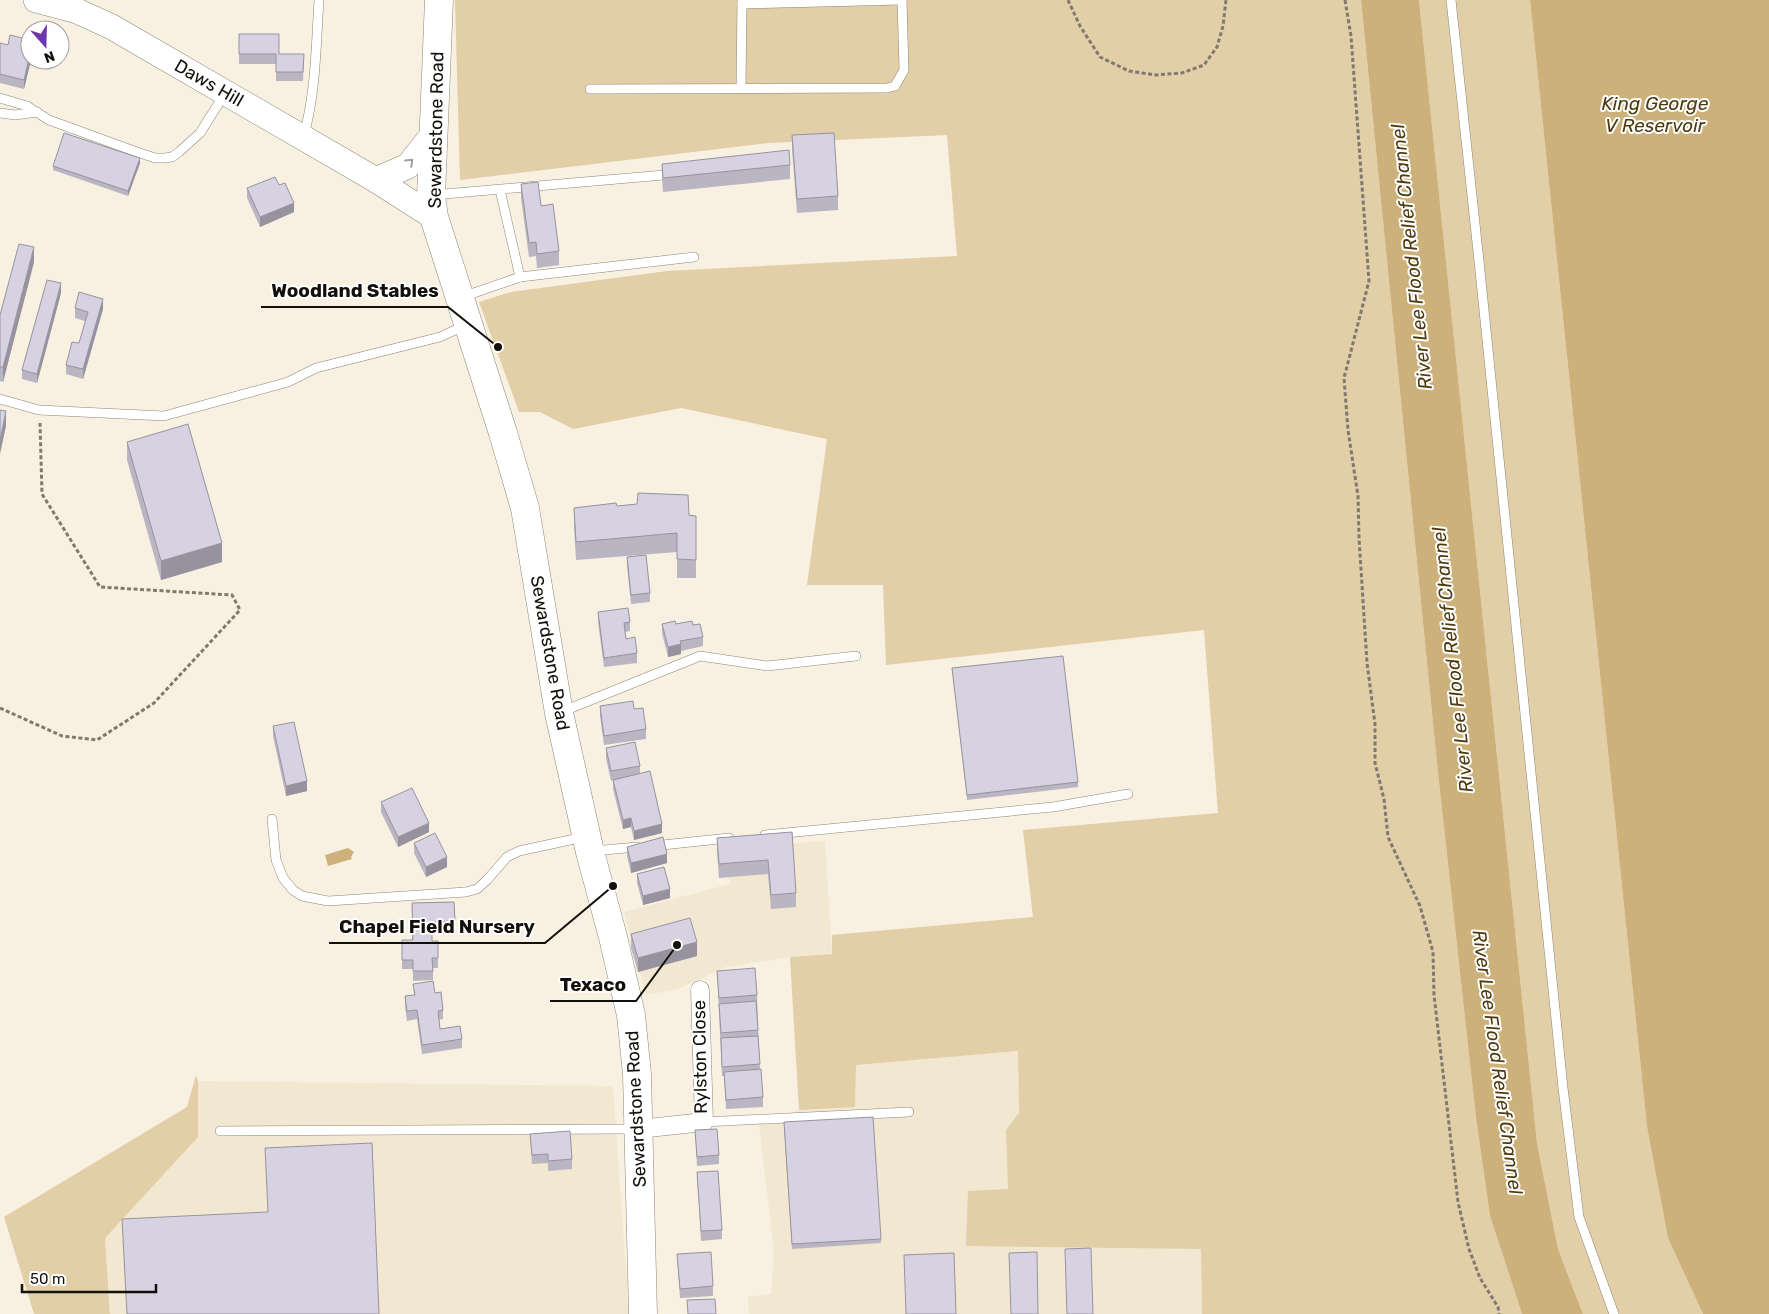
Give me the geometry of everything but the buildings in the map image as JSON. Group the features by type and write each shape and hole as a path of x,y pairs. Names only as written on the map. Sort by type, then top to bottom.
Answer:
{"main road":[{"name":"Sewardstone Road","path":"439,0 432,206 525,508 560,713 588,844 613,937 631,1015 637,1074 643,1314"}],"street":[{"name":"Daws Hill","path":"36,0 77,11 112,27 376,180 432,206"},
{"path":"376,180 408,166 434,133"},
{"name":"Rylston Close","path":"639,1129 704,1122 700,990"}],"lane":[{"path":"303,138 310,115 314,84 319,0"},
{"path":"590,89 887,88 895,86 904,70 902,0 742,2 741,88"},
{"path":"1451,0 1565,1098 1580,1217 1614,1314"},
{"path":"0,98 27,106 49,120 155,158 164,158 179,152 200,133 226,93"},
{"path":"0,113 15,115 37,112"},
{"path":"432,206 500,190 664,175"},
{"path":"500,190 520,277"},
{"path":"459,298 520,277 694,257"},
{"path":"0,399 39,410 164,416 288,382 316,368 440,337 468,324"},
{"path":"560,713 700,656 767,666 856,656"},
{"path":"758,835 1053,807 1128,794"},
{"path":"272,819 276,860 283,878 293,890 302,896 328,901 466,892 477,888 487,880 507,856 519,851 588,844 738,837"},
{"path":"704,1122 909,1112"},
{"path":"220,1131 639,1129"}],"path":[{"path":"1068,0 1080,26 1100,57 1129,71 1156,75 1182,74 1204,65 1217,47 1223,26 1226,0"},
{"path":"1345,0 1351,36 1369,282 1344,378 1348,430 1358,496 1367,663 1375,724 1375,763 1384,799 1388,837 1420,906 1433,952 1434,995 1458,1202 1469,1249 1480,1278 1498,1307 1499,1314"},
{"path":"0,708 62,736 97,740 154,703 240,610 232,595 100,587 42,494 39,410"}],"shaded area":[{"path":"455,0 1361,0 1438,773 1476,1118 1490,1216 1522,1314 1202,1314 1201,1249 966,1246 968,1191 1008,1189 1006,1130 1019,1113 1018,1051 856,1065 855,1107 799,1110 790,957 832,954 832,935 1033,917 1023,830 1218,813 1204,630 886,665 883,585 807,585 827,439 681,408 573,429 540,412 519,412 479,302 511,292 667,271 957,256 947,135 769,143 460,180"},
{"path":"1419,0 1530,0 1647,1127 1668,1238 1703,1314 1583,1314 1558,1249 1537,1143"},
{"path":"825,841 832,954 790,957 726,967 678,989 646,995 624,912 730,884 722,850"},
{"path":"1018,1051 1019,1114 1006,1130 1008,1189 967,1246 1201,1249 1202,1314 749,1314 748,1297 771,1294 774,1252 759,1124 799,1110 855,1107 856,1065"},
{"path":"196,1075 198,1081 198,1137 105,1238 110,1314 34,1314 4,1217 187,1107"},
{"path":"198,1081 613,1086 629,1314 110,1314 105,1238 192,1122"}],"water":[{"name":"River Lee Flood Relief Channel","path":"1361,0 1419,0 1537,1143 1558,1249 1583,1314 1522,1314 1490,1216 1476,1118 1438,773"},
{"name":"King George V Reservoir","path":"1530,0 1769,0 1769,1314 1703,1314 1668,1238 1647,1127"},
{"path":"348,848 354,852 351,857 352,859 328,866 325,855"}],"place":[{"name":"Woodland Stables","path":"498,347"},
{"name":"Chapel Field Nursery","path":"613,886"},
{"name":"Texaco","path":"677,945"}]}
